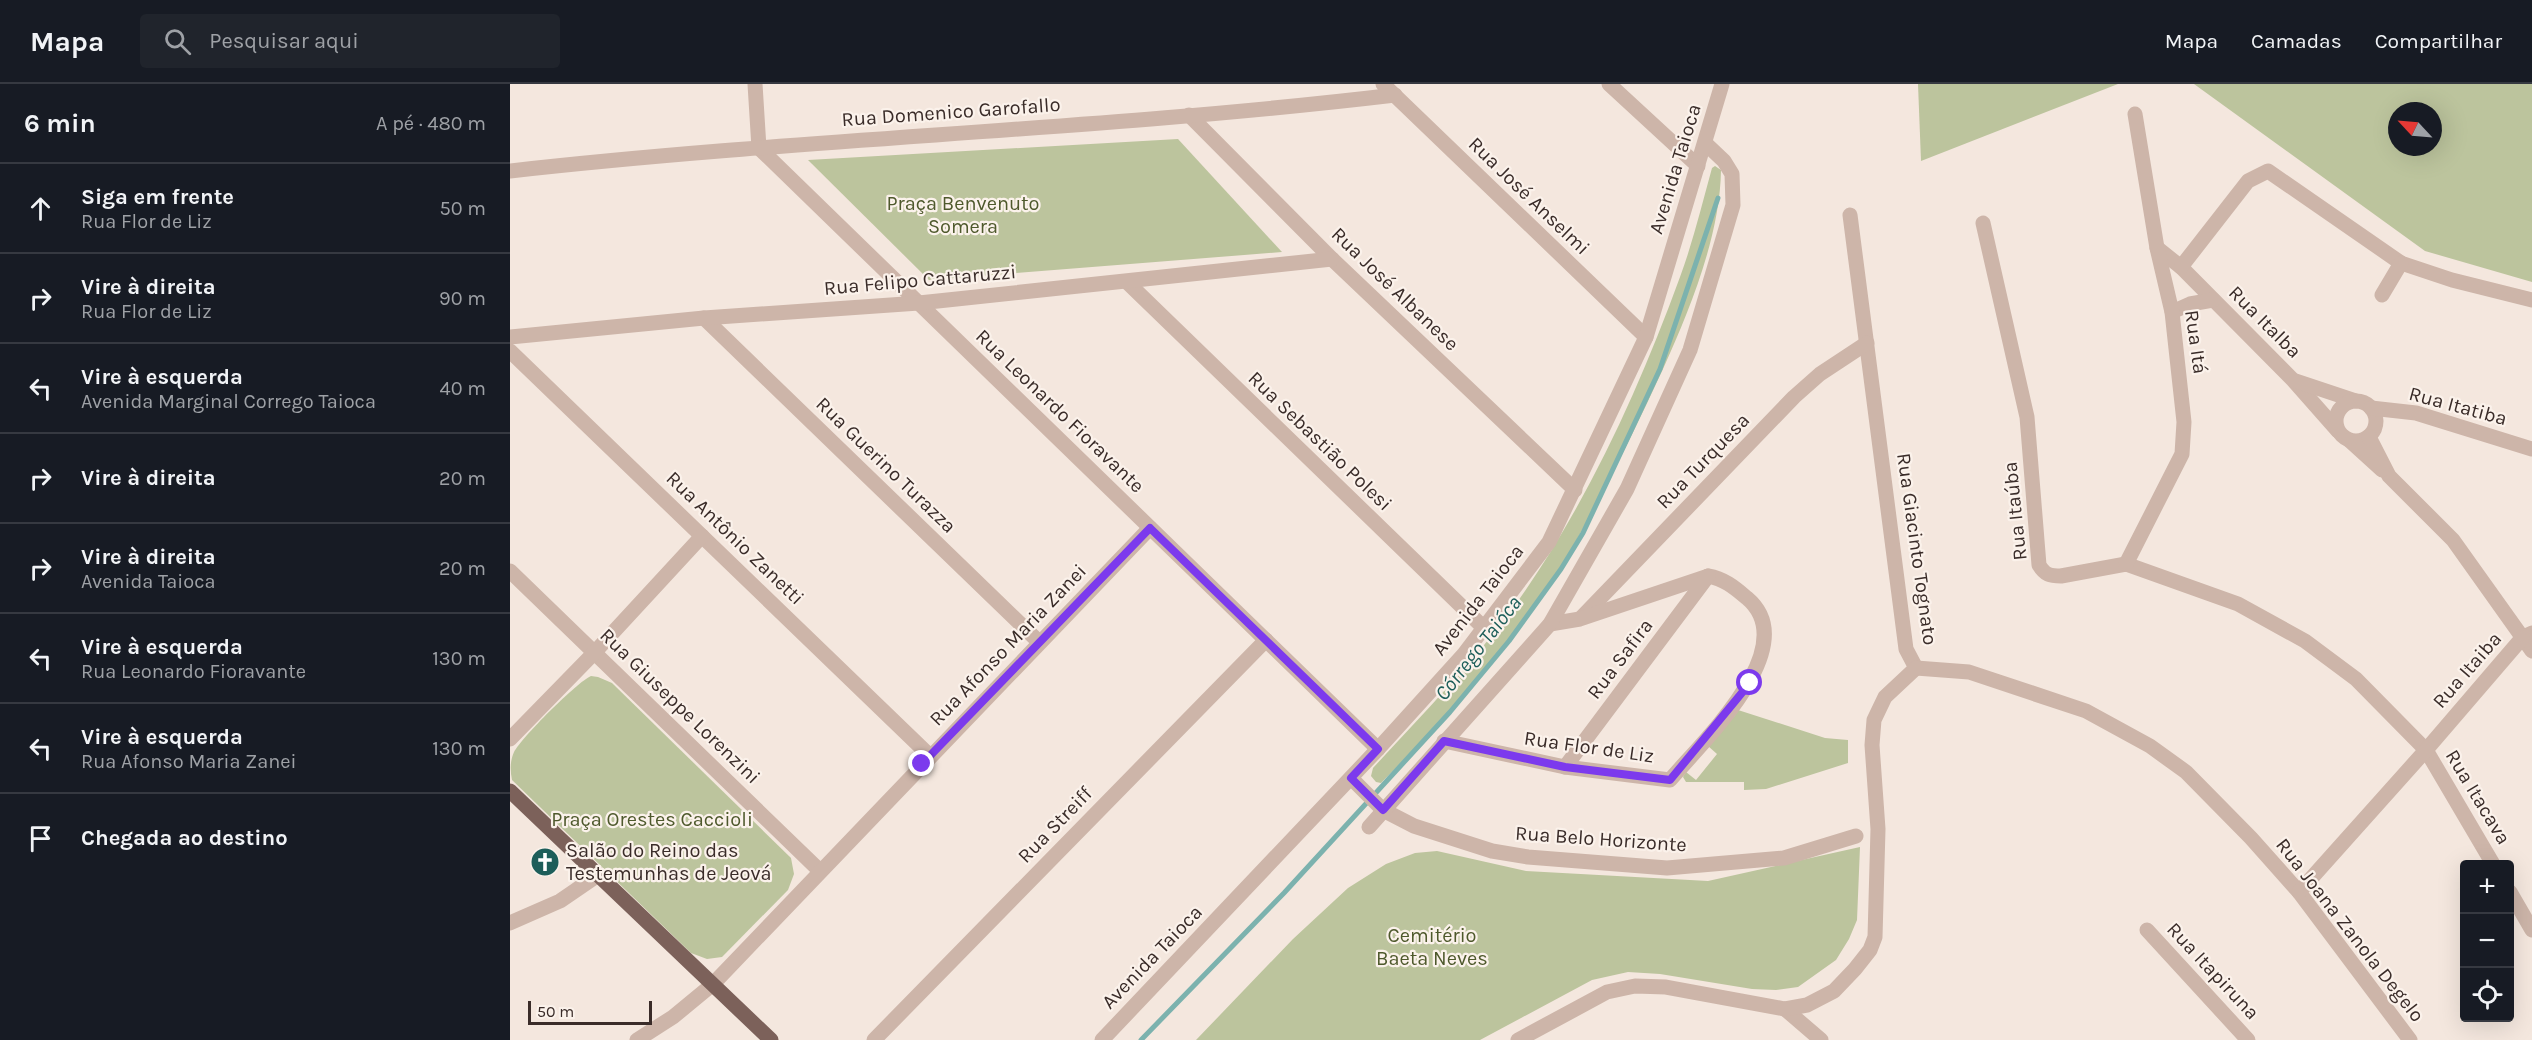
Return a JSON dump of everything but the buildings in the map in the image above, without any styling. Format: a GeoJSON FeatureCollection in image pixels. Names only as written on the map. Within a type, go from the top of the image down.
{"type":"FeatureCollection","features":[{"type":"Feature","properties":{"kind":"main road"},"geometry":{"type":"LineString","coordinates":[[510,791],[771,1040]]}},
{"type":"Feature","properties":{"kind":"street"},"geometry":{"type":"LineString","coordinates":[[755,84],[759,148]]}},
{"type":"Feature","properties":{"kind":"street","name":"Rua José Anselmi"},"geometry":{"type":"LineString","coordinates":[[1383,84],[1646,338]]}},
{"type":"Feature","properties":{"kind":"street"},"geometry":{"type":"LineString","coordinates":[[1609,84],[1698,166]]}},
{"type":"Feature","properties":{"kind":"street","name":"Avenida Taioca"},"geometry":{"type":"LineString","coordinates":[[1102,1040],[1378,749],[1485,629],[1549,542],[1646,338],[1722,84]]}},
{"type":"Feature","properties":{"kind":"street","name":"Rua Domenico Garofallo"},"geometry":{"type":"LineString","coordinates":[[510,171],[759,148],[1189,115],[1395,95]]}},
{"type":"Feature","properties":{"kind":"street","name":"Rua Itá"},"geometry":{"type":"LineString","coordinates":[[2126,564],[2182,454],[2184,422],[2172,312],[2157,248],[2135,114]]}},
{"type":"Feature","properties":{"kind":"street","name":"Rua José Albanese"},"geometry":{"type":"LineString","coordinates":[[1189,115],[1332,259],[1575,490]]}},
{"type":"Feature","properties":{"kind":"street"},"geometry":{"type":"LineString","coordinates":[[1368,826],[1378,806],[1444,741],[1550,624],[1627,489],[1690,350],[1733,205],[1732,174],[1724,161],[1705,143]]}},
{"type":"Feature","properties":{"kind":"street","name":"Rua Leonardo Fioravante"},"geometry":{"type":"LineString","coordinates":[[759,148],[1378,749]]}},
{"type":"Feature","properties":{"kind":"street"},"geometry":{"type":"LineString","coordinates":[[2181,267],[2248,181],[2268,171],[2401,263],[2452,280],[2532,300]]}},
{"type":"Feature","properties":{"kind":"street","name":"Rua Giacinto Tognato"},"geometry":{"type":"LineString","coordinates":[[1518,1040],[1607,992],[1635,986],[1666,987],[1785,1009],[1807,1005],[1834,991],[1870,950],[1875,938],[1878,829],[1872,745],[1874,720],[1885,697],[1917,668],[1906,649],[1850,215]]}},
{"type":"Feature","properties":{"kind":"street","name":"Rua Itaúba"},"geometry":{"type":"LineString","coordinates":[[1983,223],[2027,417],[2039,565],[2043,572],[2050,576],[2061,576],[2126,564]]}},
{"type":"Feature","properties":{"kind":"street","name":"Rua Italba"},"geometry":{"type":"LineString","coordinates":[[2157,248],[2181,267],[2293,380],[2344,436],[2388,476]]}},
{"type":"Feature","properties":{"kind":"street","name":"Rua Felipo Cattaruzzi"},"geometry":{"type":"LineString","coordinates":[[510,337],[704,318],[919,303],[1332,259]]}},
{"type":"Feature","properties":{"kind":"street"},"geometry":{"type":"LineString","coordinates":[[2382,295],[2401,263]]}},
{"type":"Feature","properties":{"kind":"street","name":"Rua Sebastião Polesi"},"geometry":{"type":"LineString","coordinates":[[1127,282],[1485,629]]}},
{"type":"Feature","properties":{"kind":"street"},"geometry":{"type":"LineString","coordinates":[[2172,312],[2190,304],[2213,300]]}},
{"type":"Feature","properties":{"kind":"street","name":"Rua Guerino Turazza"},"geometry":{"type":"LineString","coordinates":[[704,318],[1039,642]]}},
{"type":"Feature","properties":{"kind":"street","name":"Rua Turquesa"},"geometry":{"type":"LineString","coordinates":[[1580,619],[1794,397],[1820,374],[1867,343]]}},
{"type":"Feature","properties":{"kind":"street","name":"Rua Antônio Zanetti"},"geometry":{"type":"LineString","coordinates":[[510,351],[930,756]]}},
{"type":"Feature","properties":{"kind":"street"},"geometry":{"type":"LineString","coordinates":[[2293,380],[2362,402],[2371,408],[2376,422],[2369,437],[2363,441],[2344,436],[2336,424],[2339,411],[2343,406],[2355,401]]}},
{"type":"Feature","properties":{"kind":"street","name":"Rua Itatiba"},"geometry":{"type":"LineString","coordinates":[[2371,408],[2416,413],[2532,449]]}},
{"type":"Feature","properties":{"kind":"street","name":"Rua Itaiba"},"geometry":{"type":"LineString","coordinates":[[2299,892],[2527,635],[2453,540],[2388,476],[2369,437]]}},
{"type":"Feature","properties":{"kind":"street","name":"Rua Afonso Maria Zanei"},"geometry":{"type":"LineString","coordinates":[[637,1040],[673,1017],[713,984],[1150,528]]}},
{"type":"Feature","properties":{"kind":"street"},"geometry":{"type":"LineString","coordinates":[[510,739],[594,653],[702,536]]}},
{"type":"Feature","properties":{"kind":"street"},"geometry":{"type":"LineString","coordinates":[[2126,564],[2238,604],[2305,641],[2356,679],[2426,750]]}},
{"type":"Feature","properties":{"kind":"street","name":"Rua Giuseppe Lorenzini"},"geometry":{"type":"LineString","coordinates":[[510,571],[820,871]]}},
{"type":"Feature","properties":{"kind":"street"},"geometry":{"type":"LineString","coordinates":[[1550,624],[1580,619],[1708,576]]}},
{"type":"Feature","properties":{"kind":"street","name":"Rua Flor de Liz"},"geometry":{"type":"LineString","coordinates":[[1444,741],[1565,767],[1670,780],[1750,683],[1764,644],[1760,615],[1752,602],[1731,584],[1708,576]]}},
{"type":"Feature","properties":{"kind":"street","name":"Rua Safira"},"geometry":{"type":"LineString","coordinates":[[1565,767],[1708,576]]}},
{"type":"Feature","properties":{"kind":"street"},"geometry":{"type":"LineString","coordinates":[[2527,635],[2532,651]]}},
{"type":"Feature","properties":{"kind":"street","name":"Rua Streiff"},"geometry":{"type":"LineString","coordinates":[[874,1040],[1266,640]]}},
{"type":"Feature","properties":{"kind":"street","name":"Rua Joana Zanola Degelo"},"geometry":{"type":"LineString","coordinates":[[1917,668],[1969,672],[2086,711],[2150,746],[2186,772],[2251,838],[2299,892],[2410,1040]]}},
{"type":"Feature","properties":{"kind":"street","name":"Rua Itacava"},"geometry":{"type":"LineString","coordinates":[[2426,750],[2491,860]]}},
{"type":"Feature","properties":{"kind":"street","name":"Rua Belo Horizonte"},"geometry":{"type":"LineString","coordinates":[[1351,778],[1378,806],[1414,826],[1492,851],[1528,857],[1667,868],[1775,860],[1856,837]]}},
{"type":"Feature","properties":{"kind":"street"},"geometry":{"type":"LineString","coordinates":[[510,923],[560,901],[598,875]]}},
{"type":"Feature","properties":{"kind":"street"},"geometry":{"type":"LineString","coordinates":[[2514,899],[2532,930]]}},
{"type":"Feature","properties":{"kind":"street","name":"Rua Itapiruna"},"geometry":{"type":"LineString","coordinates":[[2147,930],[2248,1040]]}},
{"type":"Feature","properties":{"kind":"street"},"geometry":{"type":"LineString","coordinates":[[1785,1009],[1821,1040]]}},
{"type":"Feature","properties":{"kind":"green space"},"geometry":{"type":"Polygon","coordinates":[[[1918,84],[2118,84],[1921,161],[1918,84]]]}},
{"type":"Feature","properties":{"kind":"green space"},"geometry":{"type":"Polygon","coordinates":[[[2194,84],[2532,84],[2532,282],[2425,251],[2194,84]]]}},
{"type":"Feature","properties":{"kind":"green space","name":"Praça Benvenuto Somera"},"geometry":{"type":"Polygon","coordinates":[[[1178,139],[1282,252],[929,280],[808,160],[1178,139]]]}},
{"type":"Feature","properties":{"kind":"green space"},"geometry":{"type":"Polygon","coordinates":[[[1715,166],[1721,170],[1715,220],[1693,297],[1651,396],[1584,527],[1536,606],[1495,660],[1381,783],[1376,782],[1371,776],[1373,768],[1445,690],[1497,629],[1564,530],[1628,406],[1664,320],[1689,250],[1712,168],[1715,166]]]}},
{"type":"Feature","properties":{"kind":"green space","name":"Praça Orestes Caccioli"},"geometry":{"type":"Polygon","coordinates":[[[591,676],[612,683],[791,858],[794,874],[788,890],[722,957],[707,959],[691,953],[512,780],[512,759],[519,745],[562,699],[591,676]]]}},
{"type":"Feature","properties":{"kind":"green space"},"geometry":{"type":"Polygon","coordinates":[[[1738,710],[1825,738],[1848,740],[1848,763],[1766,789],[1744,790],[1744,782],[1686,782],[1683,777],[1686,772],[1696,780],[1717,754],[1708,746],[1738,710]]]}},
{"type":"Feature","properties":{"kind":"green space","name":"Cemitério Baeta Neves"},"geometry":{"type":"Polygon","coordinates":[[[1860,847],[1857,920],[1849,939],[1836,960],[1798,987],[1776,990],[1752,989],[1660,974],[1628,972],[1592,980],[1480,1040],[1196,1040],[1293,939],[1348,888],[1386,864],[1415,853],[1437,851],[1526,871],[1708,881],[1860,847]]]}},
{"type":"Feature","properties":{"kind":"waterway","name":"Córrego Taióca"},"geometry":{"type":"LineString","coordinates":[[1141,1040],[1284,893],[1450,712],[1509,641],[1561,569],[1583,533],[1660,369],[1718,198]]}},
{"type":"Feature","properties":{"kind":"place","name":"Salão do Reino das Testemunhas de Jeová"},"geometry":{"type":"Point","coordinates":[545,862]}},
{"type":"Feature","properties":{"kind":"route"},"geometry":{"type":"LineString","coordinates":[[922,764],[1150,528],[1378,749],[1351,778],[1383,810],[1444,741],[1491,753],[1565,767],[1670,780],[1750,683]]}}]}
